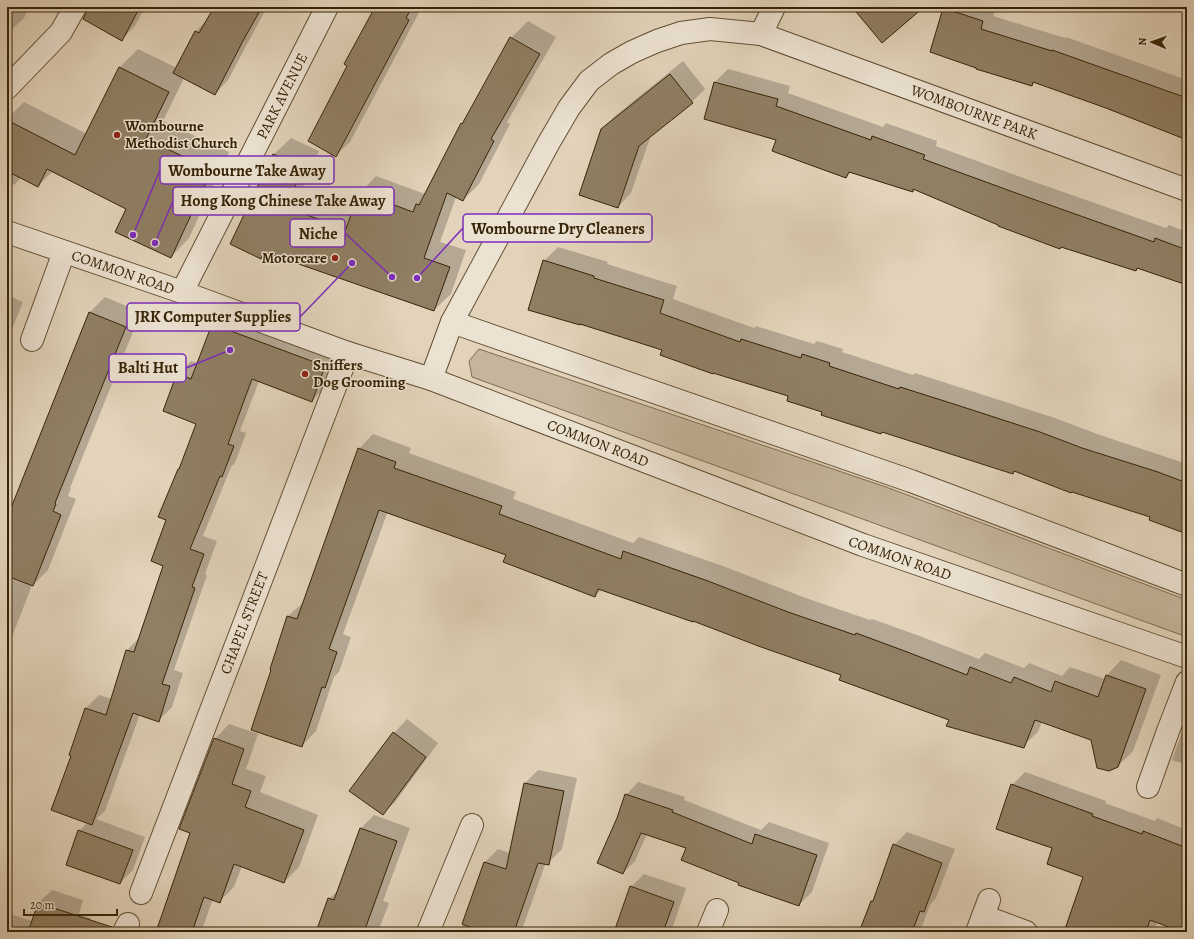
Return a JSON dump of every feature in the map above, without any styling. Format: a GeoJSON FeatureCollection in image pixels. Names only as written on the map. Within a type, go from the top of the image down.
{"type":"FeatureCollection","features":[{"type":"Feature","properties":{"kind":"street"},"geometry":{"type":"LineString","coordinates":[[7,88],[61,32],[75,7]]}},
{"type":"Feature","properties":{"kind":"street","name":"PARK AVENUE"},"geometry":{"type":"LineString","coordinates":[[182,292],[327,7]]}},
{"type":"Feature","properties":{"kind":"street"},"geometry":{"type":"LineString","coordinates":[[761,34],[774,7]]}},
{"type":"Feature","properties":{"kind":"street","name":"WOMBOURNE PARK"},"geometry":{"type":"LineString","coordinates":[[431,379],[452,322],[548,144],[569,108],[589,80],[611,64],[632,52],[657,41],[681,33],[710,29],[761,34],[1187,190]]}},
{"type":"Feature","properties":{"kind":"street","name":"COMMON ROAD"},"geometry":{"type":"LineString","coordinates":[[7,232],[182,292],[348,353],[431,379],[863,545],[1187,657]]}},
{"type":"Feature","properties":{"kind":"street"},"geometry":{"type":"LineString","coordinates":[[32,340],[64,252]]}},
{"type":"Feature","properties":{"kind":"street"},"geometry":{"type":"LineString","coordinates":[[452,322],[911,481],[1187,584]]}},
{"type":"Feature","properties":{"kind":"street","name":"CHAPEL STREET"},"geometry":{"type":"LineString","coordinates":[[141,893],[348,353]]}},
{"type":"Feature","properties":{"kind":"street"},"geometry":{"type":"LineString","coordinates":[[1148,787],[1187,682]]}},
{"type":"Feature","properties":{"kind":"street"},"geometry":{"type":"LineString","coordinates":[[428,932],[472,825]]}},
{"type":"Feature","properties":{"kind":"street"},"geometry":{"type":"LineString","coordinates":[[708,932],[717,910]]}},
{"type":"Feature","properties":{"kind":"street"},"geometry":{"type":"LineString","coordinates":[[983,916],[1026,932]]}},
{"type":"Feature","properties":{"kind":"shaded area"},"geometry":{"type":"Polygon","coordinates":[[[479,349],[886,487],[1187,600],[1187,637],[472,377],[469,361],[479,349]]]}},
{"type":"Feature","properties":{"kind":"building"},"geometry":{"type":"Polygon","coordinates":[[[87,7],[140,7],[122,41],[83,19],[87,7]]]}},
{"type":"Feature","properties":{"kind":"building"},"geometry":{"type":"Polygon","coordinates":[[[214,7],[262,7],[215,95],[173,73],[195,31],[199,33],[214,7]]]}},
{"type":"Feature","properties":{"kind":"building"},"geometry":{"type":"Polygon","coordinates":[[[375,7],[412,7],[406,18],[409,20],[336,157],[308,141],[347,66],[344,64],[375,7]]]}},
{"type":"Feature","properties":{"kind":"building"},"geometry":{"type":"Polygon","coordinates":[[[852,7],[924,7],[882,43],[852,7]]]}},
{"type":"Feature","properties":{"kind":"building"},"geometry":{"type":"Polygon","coordinates":[[[943,8],[983,21],[981,29],[1052,50],[1187,98],[1187,140],[1106,108],[1033,82],[1032,86],[976,69],[930,52],[943,8]]]}},
{"type":"Feature","properties":{"kind":"building"},"geometry":{"type":"Polygon","coordinates":[[[510,37],[540,54],[491,139],[494,141],[463,201],[447,193],[424,258],[450,267],[434,311],[264,252],[261,259],[230,244],[273,154],[304,168],[285,207],[346,229],[359,192],[413,212],[416,204],[419,205],[461,123],[462,124],[510,37]]]}},
{"type":"Feature","properties":{"kind":"building"},"geometry":{"type":"Polygon","coordinates":[[[119,67],[169,92],[146,139],[212,170],[171,258],[115,232],[126,209],[47,169],[38,187],[7,171],[7,120],[75,155],[119,67]]]}},
{"type":"Feature","properties":{"kind":"building"},"geometry":{"type":"Polygon","coordinates":[[[670,74],[693,103],[639,146],[618,208],[579,195],[601,129],[670,74]]]}},
{"type":"Feature","properties":{"kind":"building"},"geometry":{"type":"Polygon","coordinates":[[[714,82],[778,99],[776,106],[871,140],[872,136],[925,155],[923,159],[1016,193],[1154,242],[1155,238],[1187,250],[1187,285],[1137,268],[1136,271],[1061,247],[1060,249],[998,226],[913,189],[913,192],[849,172],[846,178],[772,151],[776,140],[704,119],[714,82]]]}},
{"type":"Feature","properties":{"kind":"building"},"geometry":{"type":"Polygon","coordinates":[[[543,260],[664,300],[660,313],[740,342],[741,339],[801,358],[802,354],[830,363],[829,366],[1040,432],[1082,448],[1158,472],[1187,483],[1187,534],[1149,520],[1150,517],[1072,492],[1071,493],[1014,471],[1013,474],[882,432],[881,434],[821,415],[822,412],[787,401],[788,396],[713,374],[660,355],[662,350],[580,324],[528,310],[543,260]]]}},
{"type":"Feature","properties":{"kind":"building"},"geometry":{"type":"Polygon","coordinates":[[[89,312],[126,327],[55,503],[56,504],[53,511],[61,515],[33,586],[7,576],[7,518],[89,312]]]}},
{"type":"Feature","properties":{"kind":"building"},"geometry":{"type":"Polygon","coordinates":[[[212,324],[325,366],[312,402],[252,379],[228,444],[234,446],[190,549],[204,554],[192,587],[195,588],[162,684],[170,686],[159,722],[133,713],[92,825],[51,810],[71,756],[69,755],[85,708],[106,715],[126,650],[134,652],[163,566],[151,561],[166,520],[158,517],[179,469],[196,424],[163,411],[177,373],[191,379],[212,324]]]}},
{"type":"Feature","properties":{"kind":"building"},"geometry":{"type":"Polygon","coordinates":[[[358,448],[396,462],[394,468],[502,506],[499,514],[621,559],[623,551],[708,581],[788,612],[855,635],[856,633],[967,675],[970,667],[1011,683],[1014,677],[1051,692],[1055,681],[1098,697],[1106,675],[1146,689],[1118,767],[1109,771],[1097,768],[1091,740],[1035,720],[1024,748],[946,726],[949,720],[839,680],[841,675],[693,621],[598,589],[595,597],[503,562],[506,555],[379,510],[329,649],[337,652],[325,688],[322,687],[302,747],[251,730],[287,616],[297,619],[358,448]]]}},
{"type":"Feature","properties":{"kind":"building"},"geometry":{"type":"Polygon","coordinates":[[[393,732],[426,757],[383,815],[349,791],[393,732]]]}},
{"type":"Feature","properties":{"kind":"building"},"geometry":{"type":"Polygon","coordinates":[[[214,738],[244,749],[232,784],[251,791],[245,807],[304,830],[284,883],[234,864],[220,903],[204,897],[192,932],[156,932],[190,833],[179,829],[214,738]]]}},
{"type":"Feature","properties":{"kind":"building"},"geometry":{"type":"Polygon","coordinates":[[[524,783],[564,791],[549,865],[538,863],[514,932],[484,932],[462,924],[484,862],[506,869],[524,783]]]}},
{"type":"Feature","properties":{"kind":"building"},"geometry":{"type":"Polygon","coordinates":[[[1011,784],[1093,814],[1092,816],[1142,834],[1143,831],[1187,848],[1187,932],[1182,932],[1150,920],[1146,932],[1064,932],[1083,877],[1047,864],[1052,848],[996,829],[1011,784]]]}},
{"type":"Feature","properties":{"kind":"building"},"geometry":{"type":"Polygon","coordinates":[[[625,794],[673,810],[672,812],[752,844],[755,834],[817,855],[799,906],[738,885],[739,883],[681,860],[686,848],[641,833],[623,874],[597,863],[617,818],[625,794]]]}},
{"type":"Feature","properties":{"kind":"building"},"geometry":{"type":"Polygon","coordinates":[[[360,828],[397,841],[364,932],[316,932],[328,898],[334,900],[360,828]]]}},
{"type":"Feature","properties":{"kind":"building"},"geometry":{"type":"Polygon","coordinates":[[[78,830],[133,850],[120,884],[66,865],[78,830]]]}},
{"type":"Feature","properties":{"kind":"building"},"geometry":{"type":"Polygon","coordinates":[[[893,844],[942,863],[924,912],[920,911],[912,932],[859,932],[871,901],[873,901],[893,844]]]}},
{"type":"Feature","properties":{"kind":"building"},"geometry":{"type":"Polygon","coordinates":[[[630,886],[674,902],[663,932],[614,932],[630,886]]]}},
{"type":"Feature","properties":{"kind":"building"},"geometry":{"type":"Polygon","coordinates":[[[38,903],[112,927],[111,932],[28,932],[38,903]]]}},
{"type":"Feature","properties":{"kind":"place","name":"Wombourne Methodist Church"},"geometry":{"type":"Point","coordinates":[117,135]}},
{"type":"Feature","properties":{"kind":"place","name":"Wombourne Take Away"},"geometry":{"type":"Point","coordinates":[133,235]}},
{"type":"Feature","properties":{"kind":"place","name":"Hong Kong Chinese Take Away"},"geometry":{"type":"Point","coordinates":[155,243]}},
{"type":"Feature","properties":{"kind":"place","name":"Motorcare"},"geometry":{"type":"Point","coordinates":[335,258]}},
{"type":"Feature","properties":{"kind":"place","name":"JRK Computer Supplies"},"geometry":{"type":"Point","coordinates":[352,263]}},
{"type":"Feature","properties":{"kind":"place","name":"Niche"},"geometry":{"type":"Point","coordinates":[392,277]}},
{"type":"Feature","properties":{"kind":"place","name":"Wombourne Dry Cleaners"},"geometry":{"type":"Point","coordinates":[417,278]}},
{"type":"Feature","properties":{"kind":"place","name":"Balti Hut"},"geometry":{"type":"Point","coordinates":[230,350]}},
{"type":"Feature","properties":{"kind":"place","name":"Sniffers Dog Grooming"},"geometry":{"type":"Point","coordinates":[305,374]}}]}
